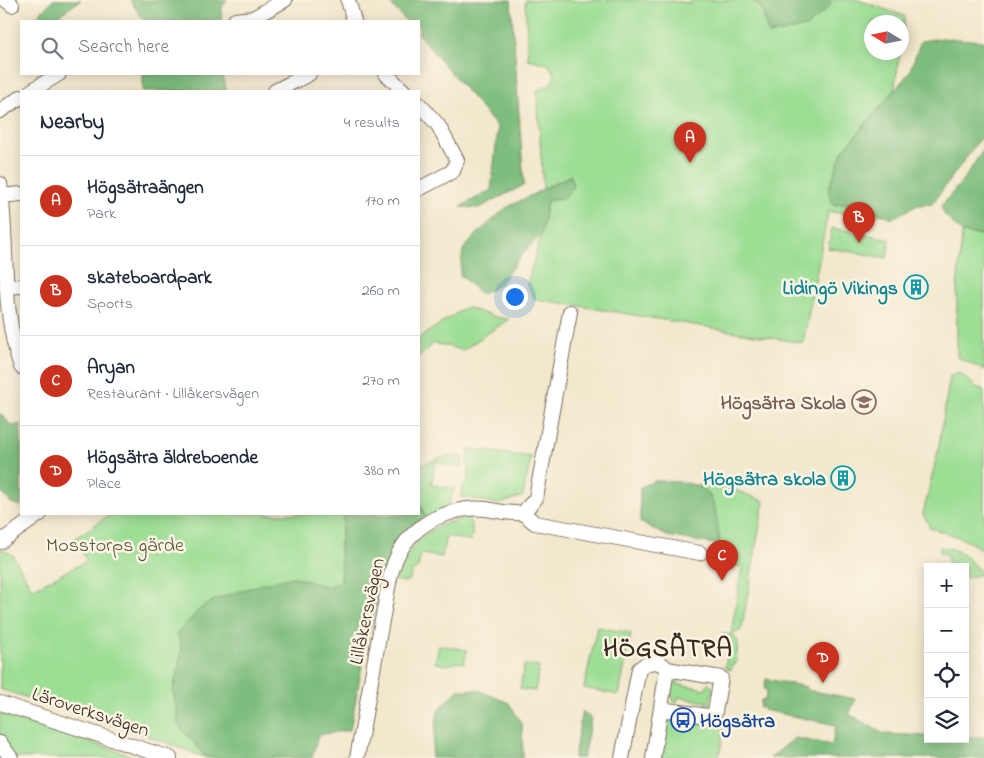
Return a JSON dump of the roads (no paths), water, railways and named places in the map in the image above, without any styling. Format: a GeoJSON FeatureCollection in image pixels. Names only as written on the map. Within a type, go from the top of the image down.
{"type":"FeatureCollection","features":[{"type":"Feature","properties":{"kind":"street"},"geometry":{"type":"LineString","coordinates":[[235,20],[253,18],[285,0]]}},
{"type":"Feature","properties":{"kind":"street"},"geometry":{"type":"LineString","coordinates":[[348,0],[354,20]]}},
{"type":"Feature","properties":{"kind":"street"},"geometry":{"type":"LineString","coordinates":[[33,90],[57,75]]}},
{"type":"Feature","properties":{"kind":"street"},"geometry":{"type":"LineString","coordinates":[[278,90],[307,75]]}},
{"type":"Feature","properties":{"kind":"street"},"geometry":{"type":"LineString","coordinates":[[387,75],[403,90]]}},
{"type":"Feature","properties":{"kind":"street"},"geometry":{"type":"LineString","coordinates":[[0,111],[20,98]]}},
{"type":"Feature","properties":{"kind":"street"},"geometry":{"type":"LineString","coordinates":[[420,105],[438,125],[457,160],[453,171],[420,188]]}},
{"type":"Feature","properties":{"kind":"street"},"geometry":{"type":"LineString","coordinates":[[20,194],[1,190],[7,307],[13,344],[20,364]]}},
{"type":"Feature","properties":{"kind":"street"},"geometry":{"type":"LineString","coordinates":[[6,287],[20,286]]}},
{"type":"Feature","properties":{"kind":"street"},"geometry":{"type":"LineString","coordinates":[[523,513],[536,498],[570,312]]}},
{"type":"Feature","properties":{"kind":"street","name":"Lillåkersvägen"},"geometry":{"type":"LineString","coordinates":[[357,758],[394,563],[403,546],[425,524],[438,516],[455,511],[485,509],[511,514],[523,513],[535,523],[700,553]]}},
{"type":"Feature","properties":{"kind":"street"},"geometry":{"type":"LineString","coordinates":[[0,542],[39,515]]}},
{"type":"Feature","properties":{"kind":"street"},"geometry":{"type":"LineString","coordinates":[[622,758],[639,669],[644,664],[655,662],[663,664],[667,669],[721,678],[714,716],[661,708]]}},
{"type":"Feature","properties":{"kind":"street"},"geometry":{"type":"LineString","coordinates":[[653,758],[667,669]]}},
{"type":"Feature","properties":{"kind":"street","name":"Läroverksvägen"},"geometry":{"type":"LineString","coordinates":[[0,703],[170,758]]}},
{"type":"Feature","properties":{"kind":"street"},"geometry":{"type":"LineString","coordinates":[[0,743],[11,758]]}},
{"type":"Feature","properties":{"kind":"place","name":"Högsätraängen"},"geometry":{"type":"Point","coordinates":[690,163]}},
{"type":"Feature","properties":{"kind":"place","name":"skateboardpark"},"geometry":{"type":"Point","coordinates":[859,243]}},
{"type":"Feature","properties":{"kind":"place","name":"Lidingö Vikings"},"geometry":{"type":"Point","coordinates":[916,287]}},
{"type":"Feature","properties":{"kind":"place","name":"Högsätra Skola"},"geometry":{"type":"Point","coordinates":[864,402]}},
{"type":"Feature","properties":{"kind":"place","name":"Högsätra skola"},"geometry":{"type":"Point","coordinates":[843,478]}},
{"type":"Feature","properties":{"kind":"place","name":"Aryan"},"geometry":{"type":"Point","coordinates":[722,581]}},
{"type":"Feature","properties":{"kind":"place","name":"Högsätra äldreboende"},"geometry":{"type":"Point","coordinates":[823,683]}},
{"type":"Feature","properties":{"kind":"place","name":"Högsätra"},"geometry":{"type":"Point","coordinates":[683,720]}},
{"type":"Feature","properties":{"kind":"district","name":"HÖGSÄTRA"},"geometry":{"type":"Point","coordinates":[668,647]}},
{"type":"Feature","properties":{"kind":"park label","name":"Mosstorps gärde"},"geometry":{"type":"Point","coordinates":[115,544]}}]}
